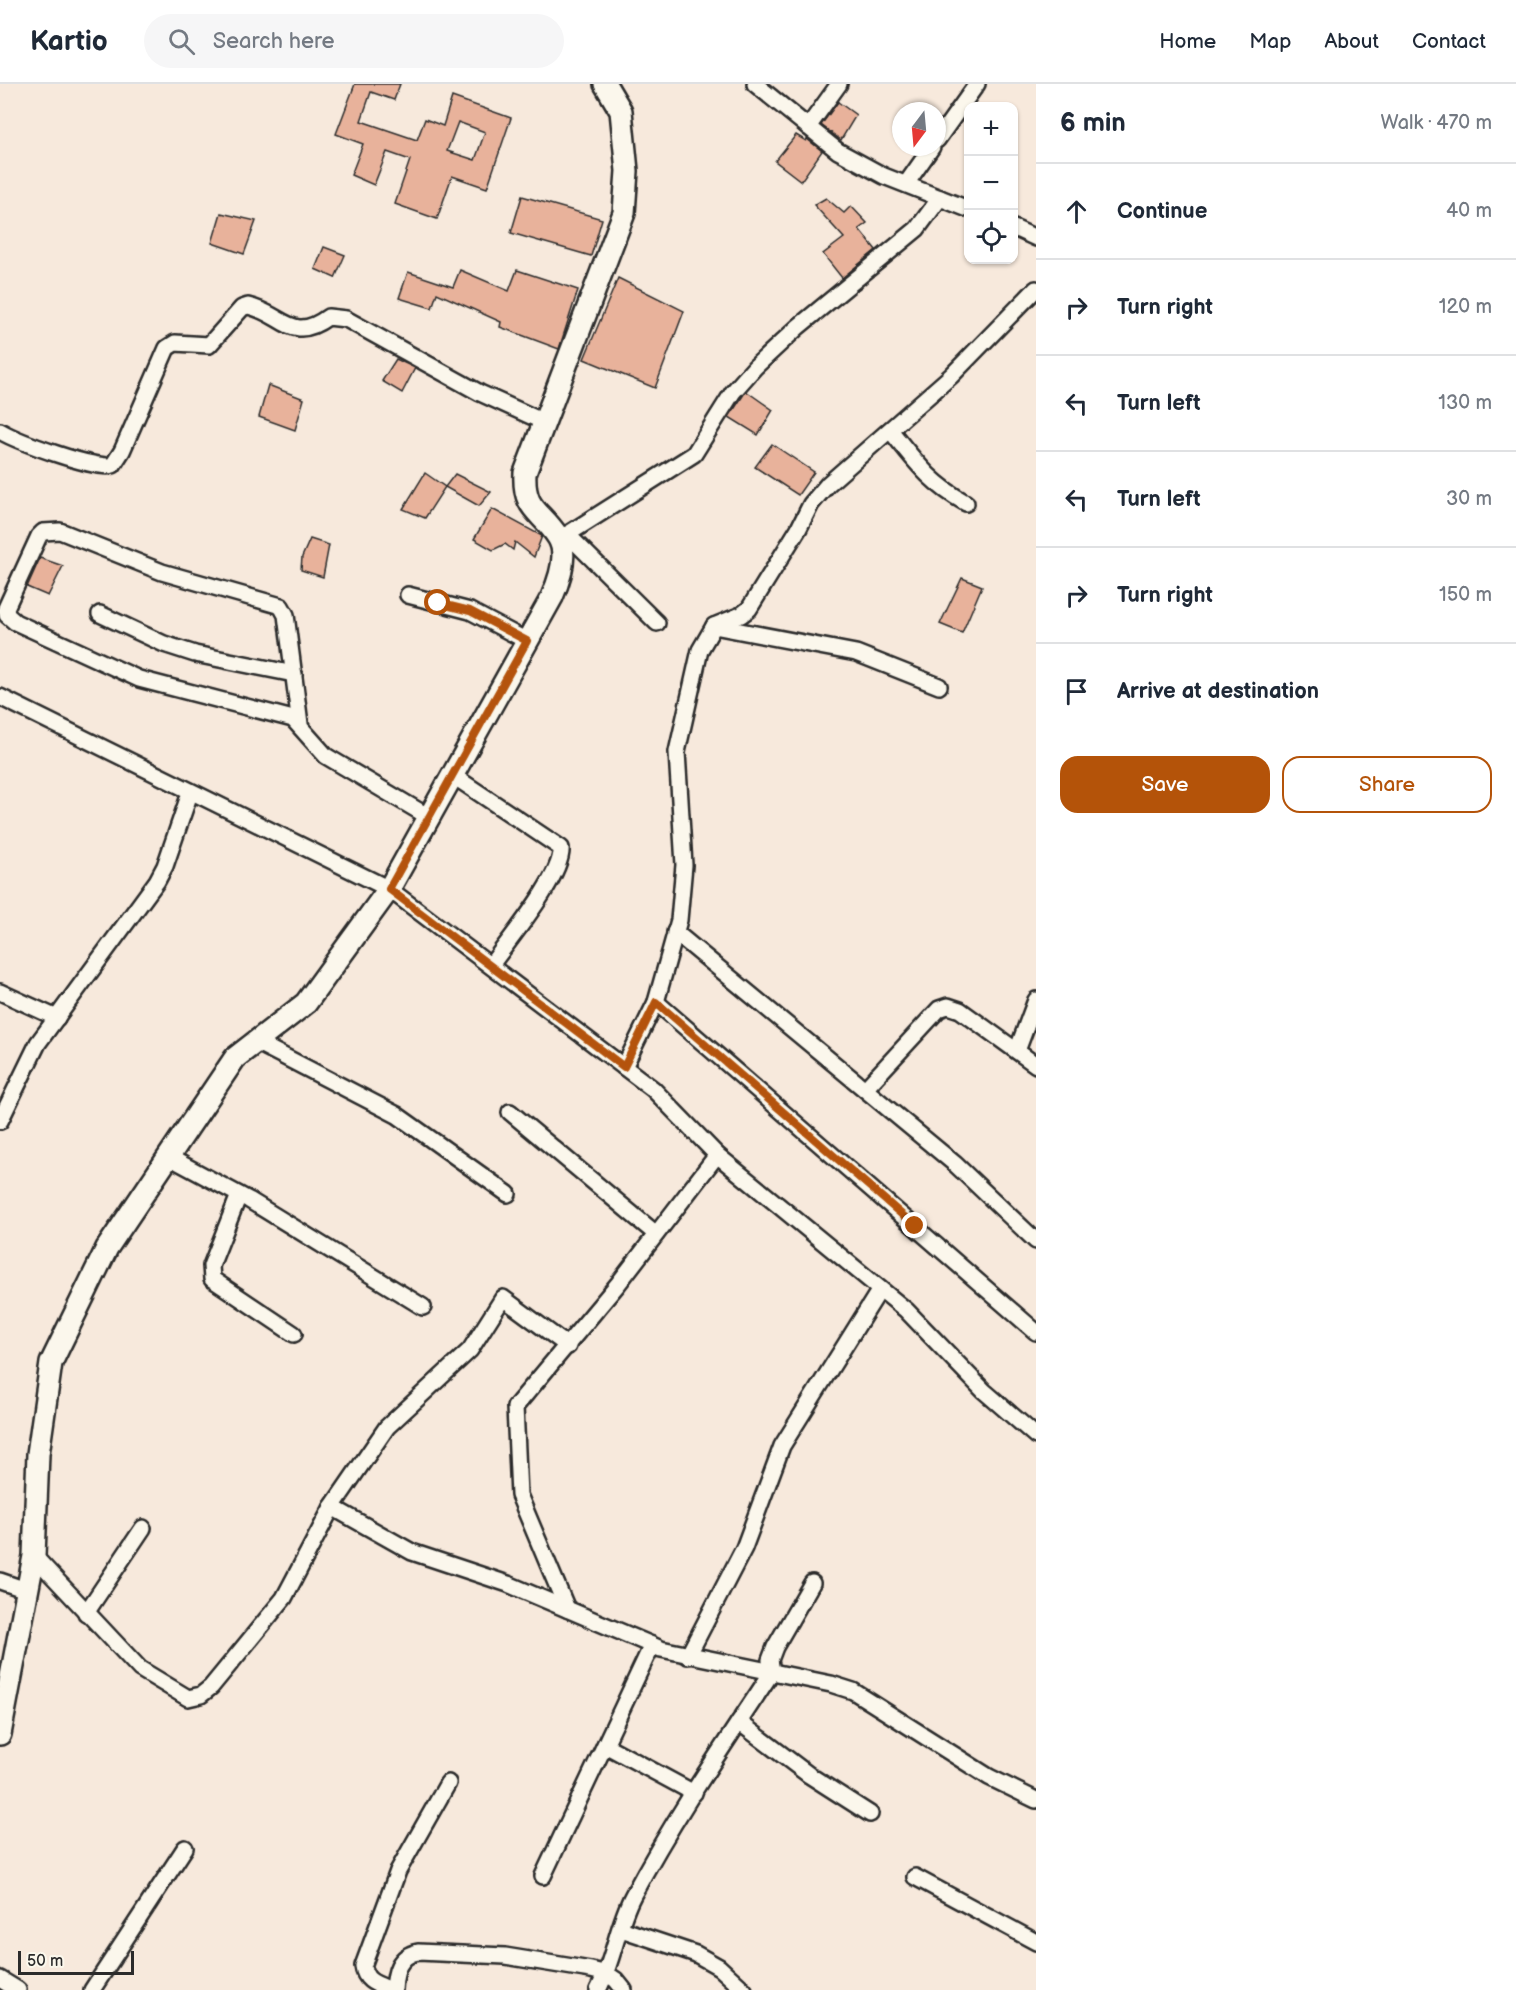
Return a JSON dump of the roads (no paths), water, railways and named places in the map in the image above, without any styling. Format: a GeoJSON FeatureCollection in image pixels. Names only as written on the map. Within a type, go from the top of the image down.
{"type":"FeatureCollection","features":[{"type":"Feature","properties":{"kind":"street"},"geometry":{"type":"LineString","coordinates":[[605,84],[621,111],[627,171],[624,213],[525,473],[524,489],[528,504],[657,623]]}},
{"type":"Feature","properties":{"kind":"street"},"geometry":{"type":"LineString","coordinates":[[755,84],[852,159],[964,207]]}},
{"type":"Feature","properties":{"kind":"street"},"geometry":{"type":"LineString","coordinates":[[808,127],[840,84]]}},
{"type":"Feature","properties":{"kind":"street"},"geometry":{"type":"LineString","coordinates":[[946,127],[977,84]]}},
{"type":"Feature","properties":{"kind":"street"},"geometry":{"type":"LineString","coordinates":[[906,184],[926,156]]}},
{"type":"Feature","properties":{"kind":"street"},"geometry":{"type":"LineString","coordinates":[[564,536],[694,454],[733,392],[755,367],[798,327],[917,229],[940,198]]}},
{"type":"Feature","properties":{"kind":"street"},"geometry":{"type":"LineString","coordinates":[[1018,230],[1036,238]]}},
{"type":"Feature","properties":{"kind":"street"},"geometry":{"type":"LineString","coordinates":[[624,1067],[656,1002],[675,932],[684,865],[676,752],[700,651],[714,626],[741,615],[749,609],[799,528],[811,504],[828,484],[951,376],[1036,289]]}},
{"type":"Feature","properties":{"kind":"street"},"geometry":{"type":"LineString","coordinates":[[0,431],[33,446],[97,465],[113,465],[122,451],[168,348],[175,343],[209,345],[242,308],[248,306],[300,329],[313,328],[328,317],[346,319],[471,388],[544,422]]}},
{"type":"Feature","properties":{"kind":"street"},"geometry":{"type":"LineString","coordinates":[[890,430],[925,474],[941,488],[966,503]]}},
{"type":"Feature","properties":{"kind":"street"},"geometry":{"type":"LineString","coordinates":[[300,724],[286,615],[281,606],[162,572],[60,531],[43,532],[39,536],[6,608],[7,615],[15,622],[129,675],[194,694],[273,712],[300,724],[326,756],[429,817]]}},
{"type":"Feature","properties":{"kind":"street"},"geometry":{"type":"LineString","coordinates":[[0,1734],[29,1592],[34,1556],[38,1454],[51,1363],[107,1248],[235,1058],[306,1003],[389,889],[552,597],[562,572],[564,536]]}},
{"type":"Feature","properties":{"kind":"street"},"geometry":{"type":"LineString","coordinates":[[408,595],[470,611],[527,641]]}},
{"type":"Feature","properties":{"kind":"street"},"geometry":{"type":"LineString","coordinates":[[100,614],[140,635],[174,647],[294,674]]}},
{"type":"Feature","properties":{"kind":"street"},"geometry":{"type":"LineString","coordinates":[[714,626],[856,653],[939,686]]}},
{"type":"Feature","properties":{"kind":"street"},"geometry":{"type":"LineString","coordinates":[[0,697],[389,889],[653,1089],[717,1155],[879,1291],[906,1310],[984,1391],[1036,1436]]}},
{"type":"Feature","properties":{"kind":"street"},"geometry":{"type":"LineString","coordinates":[[452,775],[561,848],[562,857],[553,878],[491,965]]}},
{"type":"Feature","properties":{"kind":"street"},"geometry":{"type":"LineString","coordinates":[[0,1120],[38,1043],[157,881],[165,866],[190,792]]}},
{"type":"Feature","properties":{"kind":"street"},"geometry":{"type":"LineString","coordinates":[[675,932],[955,1164],[1036,1242]]}},
{"type":"Feature","properties":{"kind":"street"},"geometry":{"type":"LineString","coordinates":[[0,992],[57,1018]]}},
{"type":"Feature","properties":{"kind":"street"},"geometry":{"type":"LineString","coordinates":[[1017,1051],[1036,999]]}},
{"type":"Feature","properties":{"kind":"street"},"geometry":{"type":"LineString","coordinates":[[656,1002],[1036,1332]]}},
{"type":"Feature","properties":{"kind":"street"},"geometry":{"type":"LineString","coordinates":[[864,1089],[939,1009],[948,1006],[960,1010],[1036,1065]]}},
{"type":"Feature","properties":{"kind":"street"},"geometry":{"type":"LineString","coordinates":[[256,1042],[397,1115],[508,1194]]}},
{"type":"Feature","properties":{"kind":"street"},"geometry":{"type":"LineString","coordinates":[[510,1112],[656,1234]]}},
{"type":"Feature","properties":{"kind":"street"},"geometry":{"type":"LineString","coordinates":[[567,1609],[519,1495],[515,1407],[568,1346],[717,1155]]}},
{"type":"Feature","properties":{"kind":"street"},"geometry":{"type":"LineString","coordinates":[[169,1156],[239,1195],[423,1307]]}},
{"type":"Feature","properties":{"kind":"street"},"geometry":{"type":"LineString","coordinates":[[239,1195],[211,1266],[212,1279],[294,1334]]}},
{"type":"Feature","properties":{"kind":"street"},"geometry":{"type":"LineString","coordinates":[[688,1656],[744,1548],[782,1446],[879,1291]]}},
{"type":"Feature","properties":{"kind":"street"},"geometry":{"type":"LineString","coordinates":[[34,1556],[140,1668],[188,1698],[201,1695],[232,1663],[284,1598],[332,1507],[387,1427],[470,1350],[503,1298],[568,1346]]}},
{"type":"Feature","properties":{"kind":"street"},"geometry":{"type":"LineString","coordinates":[[332,1507],[412,1552],[508,1584],[652,1645],[688,1656],[853,1691],[989,1776],[1036,1800]]}},
{"type":"Feature","properties":{"kind":"street"},"geometry":{"type":"LineString","coordinates":[[86,1612],[143,1528]]}},
{"type":"Feature","properties":{"kind":"street"},"geometry":{"type":"LineString","coordinates":[[0,1581],[29,1592]]}},
{"type":"Feature","properties":{"kind":"street"},"geometry":{"type":"LineString","coordinates":[[598,1990],[607,1974],[634,1894],[694,1793],[772,1672],[770,1660],[812,1583]]}},
{"type":"Feature","properties":{"kind":"street"},"geometry":{"type":"LineString","coordinates":[[543,1876],[652,1645]]}},
{"type":"Feature","properties":{"kind":"street"},"geometry":{"type":"LineString","coordinates":[[740,1722],[809,1775],[870,1814]]}},
{"type":"Feature","properties":{"kind":"street"},"geometry":{"type":"LineString","coordinates":[[605,1745],[694,1793]]}},
{"type":"Feature","properties":{"kind":"street"},"geometry":{"type":"LineString","coordinates":[[448,1783],[388,1892],[363,1966],[365,1985],[393,1990],[399,1963],[407,1954],[418,1952],[505,1956],[607,1974],[624,1990]]}},
{"type":"Feature","properties":{"kind":"street"},"geometry":{"type":"LineString","coordinates":[[92,1990],[185,1848]]}},
{"type":"Feature","properties":{"kind":"street"},"geometry":{"type":"LineString","coordinates":[[915,1877],[1036,1942]]}},
{"type":"Feature","properties":{"kind":"street"},"geometry":{"type":"LineString","coordinates":[[621,1929],[696,1954],[719,1967],[744,1990]]}},
{"type":"Feature","properties":{"kind":"street"},"geometry":{"type":"LineString","coordinates":[[0,1978],[18,1990]]}}]}
